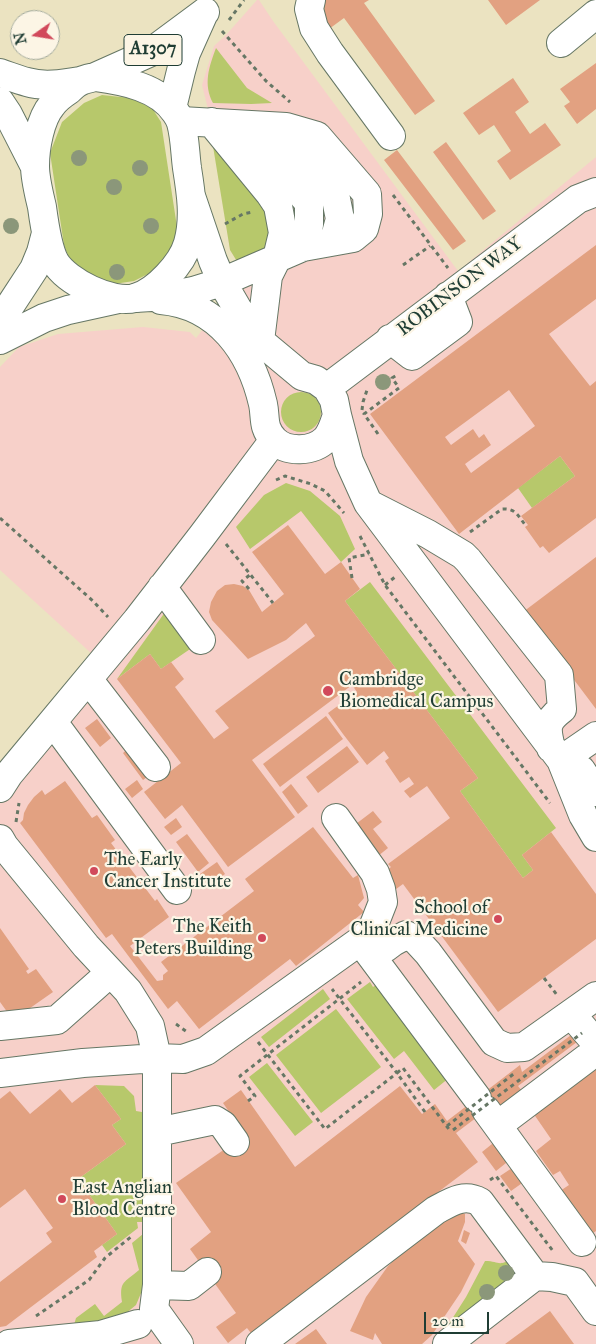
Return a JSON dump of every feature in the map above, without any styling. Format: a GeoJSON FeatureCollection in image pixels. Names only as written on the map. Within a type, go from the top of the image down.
{"type":"FeatureCollection","features":[{"type":"Feature","properties":{"kind":"main road"},"geometry":{"type":"LineString","coordinates":[[312,0],[309,9],[314,28],[330,54],[391,136]]}},
{"type":"Feature","properties":{"kind":"main road","name":"A1307"},"geometry":{"type":"LineString","coordinates":[[0,73],[27,83],[39,84],[56,85],[88,79],[151,52],[215,11]]}},
{"type":"Feature","properties":{"kind":"main road","name":"A1307"},"geometry":{"type":"LineString","coordinates":[[177,115],[181,71],[186,53],[215,11]]}},
{"type":"Feature","properties":{"kind":"main road"},"geometry":{"type":"LineString","coordinates":[[561,43],[596,14]]}},
{"type":"Feature","properties":{"kind":"main road"},"geometry":{"type":"LineString","coordinates":[[349,417],[316,446],[303,449],[289,448],[281,445],[274,440],[264,421],[263,406],[253,371],[244,354],[226,330],[207,315],[189,306],[169,301],[127,299],[83,286],[63,272],[55,262],[46,233],[35,167],[38,137],[44,120],[51,106],[61,95],[88,79],[113,79],[138,86],[162,98],[177,115],[192,198],[222,282],[247,325],[260,341],[302,376],[316,380],[327,388],[334,400],[349,417],[349,460],[358,511],[556,754],[581,770],[596,792]]}},
{"type":"Feature","properties":{"kind":"main road"},"geometry":{"type":"LineString","coordinates":[[0,102],[35,167]]}},
{"type":"Feature","properties":{"kind":"main road"},"geometry":{"type":"LineString","coordinates":[[0,340],[44,318],[68,310],[127,299],[168,296],[193,291],[222,282],[303,248],[353,238],[364,229],[368,214],[367,194],[317,136],[286,127],[211,122],[177,115]]}},
{"type":"Feature","properties":{"kind":"main road"},"geometry":{"type":"LineString","coordinates":[[211,122],[259,144],[308,203],[309,225],[303,248]]}},
{"type":"Feature","properties":{"kind":"main road"},"geometry":{"type":"LineString","coordinates":[[211,122],[278,206],[283,233],[277,258],[268,276],[260,341]]}},
{"type":"Feature","properties":{"kind":"main road","name":"ROBINSON WAY"},"geometry":{"type":"LineString","coordinates":[[327,388],[578,199],[596,192]]}},
{"type":"Feature","properties":{"kind":"main road"},"geometry":{"type":"LineString","coordinates":[[127,299],[155,288],[174,269],[188,244],[192,226],[192,198]]}},
{"type":"Feature","properties":{"kind":"main road"},"geometry":{"type":"LineString","coordinates":[[0,321],[34,269],[46,233]]}},
{"type":"Feature","properties":{"kind":"main road"},"geometry":{"type":"LineString","coordinates":[[390,339],[412,356],[458,322],[448,296]]}},
{"type":"Feature","properties":{"kind":"main road"},"geometry":{"type":"LineString","coordinates":[[263,406],[271,390],[278,384],[285,379],[302,376]]}},
{"type":"Feature","properties":{"kind":"main road"},"geometry":{"type":"LineString","coordinates":[[0,788],[9,774],[162,587],[274,440]]}},
{"type":"Feature","properties":{"kind":"main road"},"geometry":{"type":"LineString","coordinates":[[358,511],[428,534],[463,555],[559,675],[562,709],[552,717],[547,730],[583,815],[596,837]]}},
{"type":"Feature","properties":{"kind":"main road"},"geometry":{"type":"LineString","coordinates":[[162,587],[201,640]]}},
{"type":"Feature","properties":{"kind":"main road"},"geometry":{"type":"LineString","coordinates":[[88,679],[156,767]]}},
{"type":"Feature","properties":{"kind":"main road"},"geometry":{"type":"LineString","coordinates":[[53,722],[177,890]]}},
{"type":"Feature","properties":{"kind":"main road"},"geometry":{"type":"LineString","coordinates":[[556,754],[596,736]]}},
{"type":"Feature","properties":{"kind":"main road"},"geometry":{"type":"LineString","coordinates":[[0,1073],[83,1063],[157,1058],[183,1059],[193,1056],[206,1051],[360,941],[372,930],[383,902],[381,889],[375,873],[336,818]]}},
{"type":"Feature","properties":{"kind":"main road"},"geometry":{"type":"LineString","coordinates":[[0,839],[80,939],[128,991],[150,1026],[157,1058],[157,1131],[156,1228],[148,1316]]}},
{"type":"Feature","properties":{"kind":"main road"},"geometry":{"type":"LineString","coordinates":[[360,941],[385,948],[406,935],[416,940],[428,953],[494,1042],[507,1048],[524,1047],[579,1030]]}},
{"type":"Feature","properties":{"kind":"main road"},"geometry":{"type":"LineString","coordinates":[[360,941],[582,1242]]}},
{"type":"Feature","properties":{"kind":"main road"},"geometry":{"type":"LineString","coordinates":[[0,1026],[57,1020],[110,972]]}},
{"type":"Feature","properties":{"kind":"main road"},"geometry":{"type":"LineString","coordinates":[[487,1111],[579,1030],[596,996]]}},
{"type":"Feature","properties":{"kind":"main road"},"geometry":{"type":"LineString","coordinates":[[157,1131],[214,1120],[223,1125],[235,1142]]}},
{"type":"Feature","properties":{"kind":"main road"},"geometry":{"type":"LineString","coordinates":[[260,1344],[436,1210],[456,1199],[473,1198],[480,1202],[536,1276]]}},
{"type":"Feature","properties":{"kind":"main road"},"geometry":{"type":"LineString","coordinates":[[9,1344],[51,1342],[101,1335],[148,1316],[207,1272]]}},
{"type":"Feature","properties":{"kind":"main road"},"geometry":{"type":"LineString","coordinates":[[461,1340],[536,1276],[575,1282],[596,1311]]}},
{"type":"Feature","properties":{"kind":"main road"},"geometry":{"type":"LineString","coordinates":[[148,1316],[179,1344]]}},
{"type":"Feature","properties":{"kind":"path"},"geometry":{"type":"LineString","coordinates":[[215,11],[244,0]]}},
{"type":"Feature","properties":{"kind":"path"},"geometry":{"type":"LineString","coordinates":[[403,265],[430,246]]}},
{"type":"Feature","properties":{"kind":"path"},"geometry":{"type":"LineString","coordinates":[[378,434],[364,414],[399,388],[392,378],[406,368],[412,356]]}},
{"type":"Feature","properties":{"kind":"path"},"geometry":{"type":"LineString","coordinates":[[349,417],[363,402],[368,386]]}},
{"type":"Feature","properties":{"kind":"path"},"geometry":{"type":"LineString","coordinates":[[272,481],[285,476],[311,484],[358,511]]}},
{"type":"Feature","properties":{"kind":"path"},"geometry":{"type":"LineString","coordinates":[[468,534],[502,509],[508,508],[515,511],[526,526]]}},
{"type":"Feature","properties":{"kind":"path"},"geometry":{"type":"LineString","coordinates":[[0,518],[92,601],[112,622],[113,648]]}},
{"type":"Feature","properties":{"kind":"path"},"geometry":{"type":"LineString","coordinates":[[358,532],[386,585],[554,808]]}},
{"type":"Feature","properties":{"kind":"path"},"geometry":{"type":"LineString","coordinates":[[221,537],[273,603]]}},
{"type":"Feature","properties":{"kind":"path"},"geometry":{"type":"LineString","coordinates":[[352,578],[349,558],[369,554]]}},
{"type":"Feature","properties":{"kind":"path"},"geometry":{"type":"LineString","coordinates":[[249,589],[242,581],[251,574]]}},
{"type":"Feature","properties":{"kind":"path"},"geometry":{"type":"LineString","coordinates":[[318,971],[425,1112]]}},
{"type":"Feature","properties":{"kind":"path"},"geometry":{"type":"LineString","coordinates":[[244,1023],[325,1129],[403,1068],[452,1131],[579,1030],[544,978]]}},
{"type":"Feature","properties":{"kind":"path"},"geometry":{"type":"LineString","coordinates":[[447,1126],[516,1072]]}},
{"type":"Feature","properties":{"kind":"path"},"geometry":{"type":"LineString","coordinates":[[32,1318],[89,1280],[104,1258],[143,1228],[156,1228]]}},
{"type":"Feature","properties":{"kind":"shaded area","name":"Cambridge Biomedical Campus"},"geometry":{"type":"Polygon","coordinates":[[[259,0],[458,271],[596,157],[596,1344],[0,1344],[0,762],[92,654],[0,570],[0,367],[19,347],[58,334],[143,327],[190,332],[196,338],[243,279],[238,263],[230,250],[208,109],[202,85],[214,46],[259,0]]]}},
{"type":"Feature","properties":{"kind":"green space"},"geometry":{"type":"Polygon","coordinates":[[[216,48],[247,88],[272,103],[213,103],[208,89],[208,76],[216,48]]]}},
{"type":"Feature","properties":{"kind":"green space"},"geometry":{"type":"Polygon","coordinates":[[[102,95],[130,98],[152,108],[161,122],[177,227],[171,254],[156,270],[134,281],[114,284],[86,278],[70,261],[64,245],[50,153],[62,122],[84,103],[102,95]]]}},
{"type":"Feature","properties":{"kind":"green space"},"geometry":{"type":"Polygon","coordinates":[[[211,134],[269,208],[270,242],[254,259],[238,263],[230,250],[211,134]]]}},
{"type":"Feature","properties":{"kind":"green space"},"geometry":{"type":"Polygon","coordinates":[[[301,392],[315,398],[321,412],[315,426],[301,432],[287,426],[281,412],[287,398],[301,392]]]}},
{"type":"Feature","properties":{"kind":"green space"},"geometry":{"type":"Polygon","coordinates":[[[560,456],[575,476],[532,508],[518,488],[560,456]]]}},
{"type":"Feature","properties":{"kind":"green space"},"geometry":{"type":"Polygon","coordinates":[[[286,483],[310,491],[340,516],[355,549],[341,562],[301,511],[250,549],[236,527],[264,495],[286,483]]]}},
{"type":"Feature","properties":{"kind":"green space"},"geometry":{"type":"Polygon","coordinates":[[[370,582],[556,828],[522,855],[533,870],[523,878],[460,791],[478,778],[345,601],[370,582]]]}},
{"type":"Feature","properties":{"kind":"green space"},"geometry":{"type":"Polygon","coordinates":[[[168,608],[196,645],[161,669],[150,654],[117,679],[168,608]]]}},
{"type":"Feature","properties":{"kind":"green space"},"geometry":{"type":"Polygon","coordinates":[[[370,982],[373,987],[379,983],[449,1078],[434,1090],[404,1051],[394,1059],[347,999],[370,982]]]}},
{"type":"Feature","properties":{"kind":"green space"},"geometry":{"type":"Polygon","coordinates":[[[323,989],[330,999],[269,1047],[261,1037],[323,989]]]}},
{"type":"Feature","properties":{"kind":"green space"},"geometry":{"type":"Polygon","coordinates":[[[336,1009],[381,1067],[321,1113],[276,1055],[336,1009]]]}},
{"type":"Feature","properties":{"kind":"green space"},"geometry":{"type":"Polygon","coordinates":[[[267,1063],[313,1122],[295,1136],[249,1077],[267,1063]]]}},
{"type":"Feature","properties":{"kind":"green space"},"geometry":{"type":"Polygon","coordinates":[[[95,1085],[124,1086],[134,1096],[136,1111],[142,1112],[143,1222],[137,1222],[138,1228],[107,1252],[102,1245],[117,1234],[78,1179],[126,1144],[112,1125],[121,1119],[95,1085]]]}},
{"type":"Feature","properties":{"kind":"green space"},"geometry":{"type":"Polygon","coordinates":[[[143,1234],[144,1286],[136,1305],[125,1314],[109,1322],[74,1325],[76,1318],[95,1304],[104,1316],[122,1302],[122,1286],[126,1280],[139,1270],[132,1243],[143,1234]]]}},
{"type":"Feature","properties":{"kind":"green space"},"geometry":{"type":"Polygon","coordinates":[[[511,1259],[516,1265],[513,1282],[445,1330],[466,1297],[485,1261],[501,1263],[511,1259]]]}},
{"type":"Feature","properties":{"kind":"building"},"geometry":{"type":"Polygon","coordinates":[[[323,0],[369,0],[364,3],[435,101],[415,115],[344,18],[329,29],[313,7],[323,0]]]}},
{"type":"Feature","properties":{"kind":"building"},"geometry":{"type":"Polygon","coordinates":[[[488,0],[540,0],[506,25],[488,0]]]}},
{"type":"Feature","properties":{"kind":"building"},"geometry":{"type":"Polygon","coordinates":[[[596,63],[596,109],[577,124],[564,106],[570,102],[560,89],[596,63]]]}},
{"type":"Feature","properties":{"kind":"building"},"geometry":{"type":"Polygon","coordinates":[[[513,78],[529,102],[515,112],[530,134],[545,123],[561,145],[510,180],[497,161],[511,151],[494,125],[479,135],[463,113],[513,78]]]}},
{"type":"Feature","properties":{"kind":"building"},"geometry":{"type":"Polygon","coordinates":[[[446,142],[496,211],[483,220],[433,152],[446,142]]]}},
{"type":"Feature","properties":{"kind":"building"},"geometry":{"type":"Polygon","coordinates":[[[397,150],[466,241],[453,250],[384,160],[397,150]]]}},
{"type":"Feature","properties":{"kind":"building"},"geometry":{"type":"Polygon","coordinates":[[[596,245],[596,299],[549,334],[590,386],[596,381],[596,518],[549,553],[543,546],[540,548],[525,527],[528,525],[521,516],[575,476],[560,456],[459,534],[370,414],[596,245]],[[509,390],[445,437],[451,445],[473,429],[479,438],[484,434],[491,445],[465,464],[471,473],[535,426],[509,390]]]}},
{"type":"Feature","properties":{"kind":"building"},"geometry":{"type":"Polygon","coordinates":[[[288,525],[325,574],[341,562],[360,589],[345,601],[478,778],[460,791],[523,878],[533,870],[522,855],[551,832],[596,894],[596,939],[498,1012],[403,884],[392,892],[380,875],[391,867],[388,864],[450,818],[427,786],[410,798],[404,791],[414,784],[409,777],[400,783],[385,761],[389,758],[384,751],[367,765],[343,734],[328,713],[357,692],[352,685],[252,760],[295,817],[228,867],[182,805],[165,819],[144,792],[181,763],[117,679],[150,654],[161,669],[171,662],[184,679],[175,687],[214,739],[229,728],[215,711],[315,636],[306,623],[286,640],[248,659],[212,620],[209,612],[211,602],[217,591],[225,585],[234,584],[249,590],[262,612],[284,594],[252,552],[288,525]]]}},
{"type":"Feature","properties":{"kind":"building"},"geometry":{"type":"Polygon","coordinates":[[[596,557],[596,709],[523,612],[596,557]]]}},
{"type":"Feature","properties":{"kind":"building"},"geometry":{"type":"Polygon","coordinates":[[[326,716],[343,739],[280,787],[263,764],[326,716]]]}},
{"type":"Feature","properties":{"kind":"building"},"geometry":{"type":"Polygon","coordinates":[[[97,719],[111,738],[100,747],[85,728],[97,719]]]}},
{"type":"Feature","properties":{"kind":"building"},"geometry":{"type":"Polygon","coordinates":[[[347,746],[359,762],[318,793],[306,777],[347,746]]]}},
{"type":"Feature","properties":{"kind":"building"},"geometry":{"type":"Polygon","coordinates":[[[130,747],[150,775],[143,780],[123,753],[130,747]]]}},
{"type":"Feature","properties":{"kind":"building"},"geometry":{"type":"Polygon","coordinates":[[[137,780],[143,789],[132,798],[125,789],[137,780]]]}},
{"type":"Feature","properties":{"kind":"building","name":"The Keith Peters Building"},"geometry":{"type":"Polygon","coordinates":[[[65,781],[92,818],[97,815],[115,840],[111,843],[155,901],[157,899],[169,917],[130,946],[157,981],[163,980],[163,975],[168,971],[161,962],[254,891],[245,879],[313,827],[353,878],[358,875],[364,898],[358,905],[364,912],[296,966],[290,959],[199,1029],[177,1001],[168,1009],[112,934],[106,938],[20,823],[34,797],[42,790],[45,795],[65,781]]]}},
{"type":"Feature","properties":{"kind":"building"},"geometry":{"type":"Polygon","coordinates":[[[291,784],[308,806],[298,814],[282,792],[291,784]]]}},
{"type":"Feature","properties":{"kind":"building"},"geometry":{"type":"Polygon","coordinates":[[[373,811],[382,822],[373,829],[388,848],[378,856],[348,830],[373,811]]]}},
{"type":"Feature","properties":{"kind":"building"},"geometry":{"type":"Polygon","coordinates":[[[176,818],[182,827],[171,835],[164,827],[176,818]]]}},
{"type":"Feature","properties":{"kind":"building"},"geometry":{"type":"Polygon","coordinates":[[[187,834],[209,863],[198,872],[176,842],[187,834]]]}},
{"type":"Feature","properties":{"kind":"building"},"geometry":{"type":"Polygon","coordinates":[[[217,862],[225,874],[209,886],[200,874],[217,862]]]}},
{"type":"Feature","properties":{"kind":"building"},"geometry":{"type":"Polygon","coordinates":[[[0,928],[29,969],[26,971],[28,974],[36,969],[53,992],[13,1020],[0,1002],[0,928]]]}},
{"type":"Feature","properties":{"kind":"building"},"geometry":{"type":"Polygon","coordinates":[[[575,1032],[581,1039],[518,1086],[522,1091],[502,1106],[497,1102],[456,1133],[478,1162],[251,1333],[247,1328],[228,1343],[216,1327],[236,1313],[190,1249],[211,1232],[176,1183],[245,1135],[223,1103],[241,1090],[295,1167],[400,1086],[422,1114],[435,1104],[447,1121],[520,1065],[522,1072],[575,1032]]]}},
{"type":"Feature","properties":{"kind":"building"},"geometry":{"type":"Polygon","coordinates":[[[596,1061],[596,1231],[586,1238],[554,1195],[569,1185],[560,1171],[553,1175],[536,1151],[551,1139],[531,1110],[596,1061]]]}},
{"type":"Feature","properties":{"kind":"building","name":"East Anglian Blood Centre"},"geometry":{"type":"Polygon","coordinates":[[[95,1085],[121,1119],[112,1125],[126,1144],[78,1179],[117,1234],[94,1251],[97,1257],[6,1326],[0,1327],[0,1282],[52,1242],[46,1233],[53,1228],[25,1189],[0,1208],[0,1099],[10,1091],[30,1114],[60,1089],[72,1103],[95,1085]]]}},
{"type":"Feature","properties":{"kind":"building"},"geometry":{"type":"Polygon","coordinates":[[[497,1140],[511,1159],[496,1171],[482,1152],[497,1140]]]}},
{"type":"Feature","properties":{"kind":"building"},"geometry":{"type":"Polygon","coordinates":[[[515,1166],[525,1181],[511,1191],[500,1176],[515,1166]]]}},
{"type":"Feature","properties":{"kind":"building"},"geometry":{"type":"Polygon","coordinates":[[[459,1212],[465,1214],[465,1222],[458,1241],[475,1264],[461,1292],[432,1335],[422,1344],[382,1344],[375,1333],[373,1340],[350,1331],[366,1297],[388,1266],[417,1238],[459,1212]]]}},
{"type":"Feature","properties":{"kind":"building"},"geometry":{"type":"Polygon","coordinates":[[[464,1230],[470,1233],[466,1244],[461,1241],[464,1230]]]}},
{"type":"Feature","properties":{"kind":"building"},"geometry":{"type":"Polygon","coordinates":[[[550,1311],[574,1344],[505,1344],[550,1311]]]}},
{"type":"Feature","properties":{"kind":"building"},"geometry":{"type":"Polygon","coordinates":[[[316,1329],[327,1344],[295,1344],[316,1329]]]}},
{"type":"Feature","properties":{"kind":"place","name":"Cambridge Biomedical Campus"},"geometry":{"type":"Point","coordinates":[328,691]}},
{"type":"Feature","properties":{"kind":"place","name":"The Early Cancer Institute"},"geometry":{"type":"Point","coordinates":[94,871]}},
{"type":"Feature","properties":{"kind":"place","name":"School of Clinical Medicine"},"geometry":{"type":"Point","coordinates":[498,919]}},
{"type":"Feature","properties":{"kind":"place","name":"The Keith Peters Building"},"geometry":{"type":"Point","coordinates":[262,938]}},
{"type":"Feature","properties":{"kind":"place","name":"East Anglian Blood Centre"},"geometry":{"type":"Point","coordinates":[62,1199]}}]}
